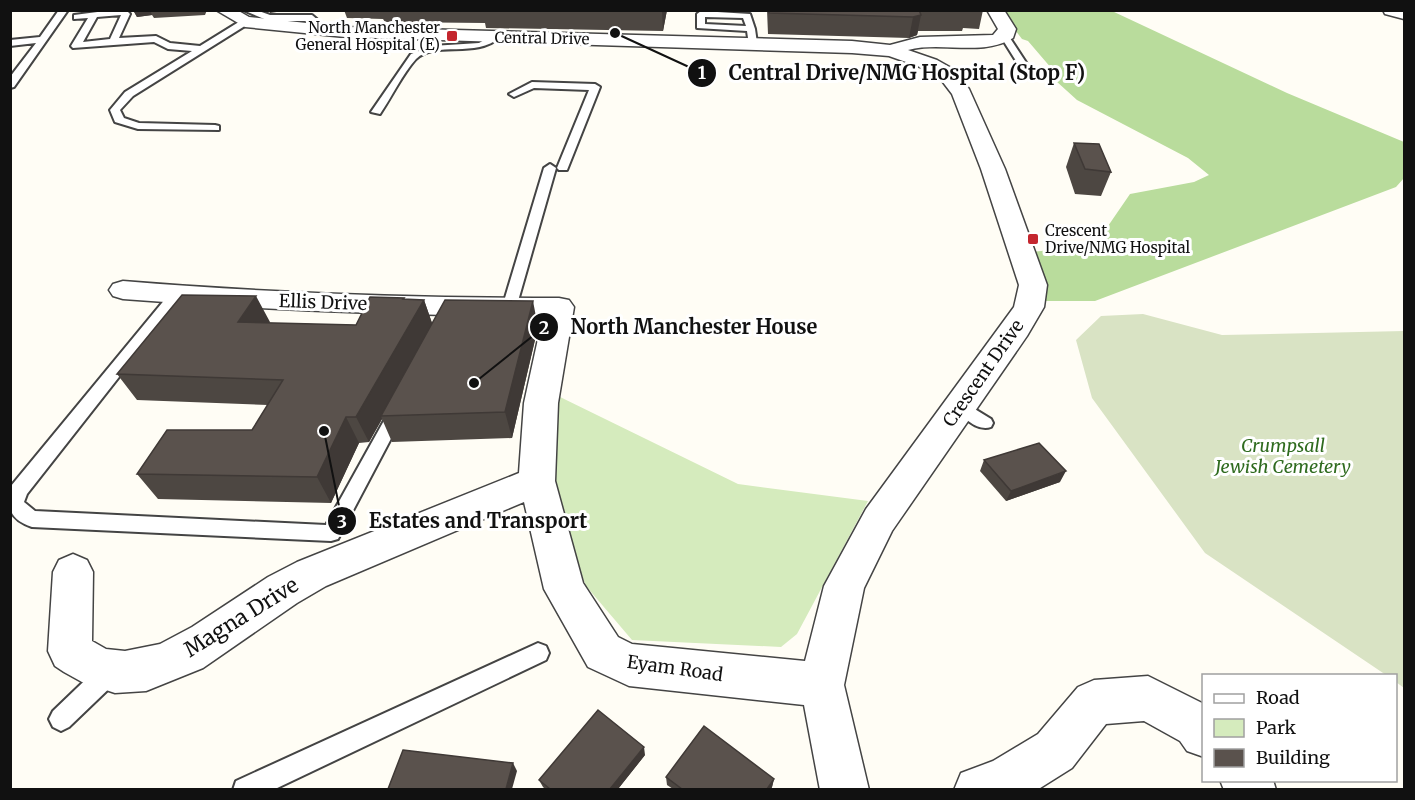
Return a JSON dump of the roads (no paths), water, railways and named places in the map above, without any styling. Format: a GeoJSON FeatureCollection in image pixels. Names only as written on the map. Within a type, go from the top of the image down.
{"type":"FeatureCollection","features":[{"type":"Feature","properties":{"kind":"street","name":"Central Drive"},"geometry":{"type":"LineString","coordinates":[[224,10],[310,28],[382,34],[496,37],[752,36],[892,51],[899,46],[921,41],[989,41],[1005,37]]}},
{"type":"Feature","properties":{"kind":"street"},"geometry":{"type":"LineString","coordinates":[[995,10],[1007,29],[1005,37]]}},
{"type":"Feature","properties":{"kind":"street"},"geometry":{"type":"LineString","coordinates":[[1391,10],[1404,14]]}},
{"type":"Feature","properties":{"kind":"street","name":"Crescent Drive"},"geometry":{"type":"LineString","coordinates":[[822,685],[844,586],[879,519],[972,414],[1029,307],[1033,285],[993,169],[962,93],[946,73],[930,64],[892,51]]}},
{"type":"Feature","properties":{"kind":"street","name":"Ellis Drive"},"geometry":{"type":"LineString","coordinates":[[123,290],[176,296],[448,315],[509,308],[559,307]]}},
{"type":"Feature","properties":{"kind":"street","name":"Eyam Road"},"geometry":{"type":"LineString","coordinates":[[559,307],[541,403],[537,481],[564,589],[603,652],[629,665],[822,685]]}},
{"type":"Feature","properties":{"kind":"street","name":"Magna Drive"},"geometry":{"type":"LineString","coordinates":[[73,572],[70,651],[90,665],[116,674],[146,670],[186,654],[221,633],[268,598],[305,577],[537,481]]}},
{"type":"Feature","properties":{"kind":"street"},"geometry":{"type":"LineString","coordinates":[[822,685],[845,789]]}},
{"type":"Feature","properties":{"kind":"street"},"geometry":{"type":"LineString","coordinates":[[978,789],[1003,783],[1055,751],[1094,704],[1148,698],[1196,725],[1202,733]]}},
{"type":"Feature","properties":{"kind":"lane"},"geometry":{"type":"LineString","coordinates":[[10,85],[14,76],[64,10]]}},
{"type":"Feature","properties":{"kind":"lane"},"geometry":{"type":"LineString","coordinates":[[79,14],[94,16],[123,12],[126,14],[113,41]]}},
{"type":"Feature","properties":{"kind":"lane"},"geometry":{"type":"LineString","coordinates":[[701,14],[747,16],[752,36],[700,27],[701,14]]}},
{"type":"Feature","properties":{"kind":"lane"},"geometry":{"type":"LineString","coordinates":[[94,16],[76,46],[156,39],[168,46],[200,49]]}},
{"type":"Feature","properties":{"kind":"lane"},"geometry":{"type":"LineString","coordinates":[[215,128],[138,126],[119,120],[115,110],[129,94],[200,49],[246,16]]}},
{"type":"Feature","properties":{"kind":"lane"},"geometry":{"type":"LineString","coordinates":[[376,112],[414,56],[432,49],[482,46],[496,37]]}},
{"type":"Feature","properties":{"kind":"lane"},"geometry":{"type":"LineString","coordinates":[[1005,37],[1028,73]]}},
{"type":"Feature","properties":{"kind":"lane"},"geometry":{"type":"LineString","coordinates":[[10,43],[43,39]]}},
{"type":"Feature","properties":{"kind":"lane"},"geometry":{"type":"LineString","coordinates":[[509,308],[556,168],[595,87],[532,86],[514,93]]}},
{"type":"Feature","properties":{"kind":"lane"},"geometry":{"type":"LineString","coordinates":[[176,296],[18,491],[15,503],[21,513],[32,519],[331,533],[403,401]]}},
{"type":"Feature","properties":{"kind":"lane"},"geometry":{"type":"LineString","coordinates":[[245,789],[538,652]]}},
{"type":"Feature","properties":{"kind":"lane"},"geometry":{"type":"LineString","coordinates":[[61,719],[110,672]]}},
{"type":"Feature","properties":{"kind":"place","name":"Central Drive/NMG Hospital (Stop F)"},"geometry":{"type":"Point","coordinates":[615,33]}},
{"type":"Feature","properties":{"kind":"place","name":"North Manchester General Hospital (E)"},"geometry":{"type":"Point","coordinates":[452,36]}},
{"type":"Feature","properties":{"kind":"place","name":"Crescent Drive/NMG Hospital"},"geometry":{"type":"Point","coordinates":[1033,239]}},
{"type":"Feature","properties":{"kind":"place","name":"North Manchester House"},"geometry":{"type":"Point","coordinates":[474,383]}},
{"type":"Feature","properties":{"kind":"place","name":"Estates and Transport"},"geometry":{"type":"Point","coordinates":[324,431]}},
{"type":"Feature","properties":{"kind":"park label","name":"Crumpsall Jewish Cemetery"},"geometry":{"type":"Point","coordinates":[1283,455]}}]}
